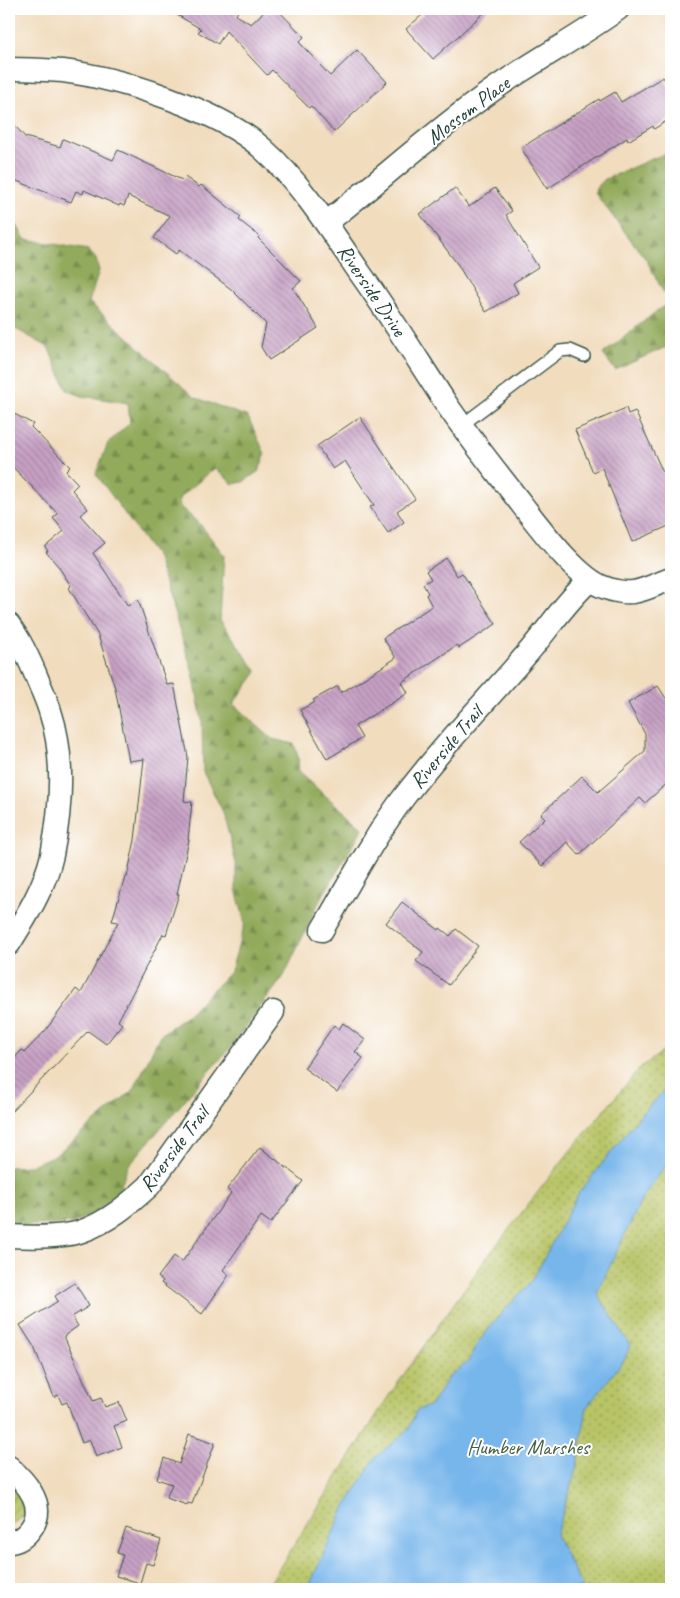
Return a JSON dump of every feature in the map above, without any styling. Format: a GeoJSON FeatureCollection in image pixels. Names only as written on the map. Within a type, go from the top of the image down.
{"type":"FeatureCollection","features":[{"type":"Feature","properties":{"kind":"street","name":"Mossom Place"},"geometry":{"type":"LineString","coordinates":[[326,223],[489,92],[618,9]]}},
{"type":"Feature","properties":{"kind":"street","name":"Riverside Drive"},"geometry":{"type":"LineString","coordinates":[[9,69],[64,72],[90,76],[159,96],[200,110],[234,128],[262,148],[288,175],[326,223],[401,332],[446,403],[551,542],[590,580],[606,588],[633,592],[671,578]]}},
{"type":"Feature","properties":{"kind":"street","name":"Riverside Trail"},"geometry":{"type":"LineString","coordinates":[[322,930],[374,842],[404,798],[436,758],[536,644],[577,591],[590,580]]}},
{"type":"Feature","properties":{"kind":"street"},"geometry":{"type":"LineString","coordinates":[[9,625],[33,668],[51,712],[60,770],[58,813],[52,856],[40,889],[9,944]]}},
{"type":"Feature","properties":{"kind":"street","name":"Riverside Trail"},"geometry":{"type":"LineString","coordinates":[[9,1236],[48,1236],[80,1232],[104,1221],[130,1203],[149,1186],[273,1012]]}},
{"type":"Feature","properties":{"kind":"street"},"geometry":{"type":"LineString","coordinates":[[9,1467],[30,1488],[36,1500],[37,1514],[33,1526],[25,1536],[9,1542]]}},
{"type":"Feature","properties":{"kind":"lane"},"geometry":{"type":"LineString","coordinates":[[462,425],[560,352],[570,350],[584,356]]}},
{"type":"Feature","properties":{"kind":"green space"},"geometry":{"type":"Polygon","coordinates":[[[671,151],[671,288],[664,293],[647,261],[595,193],[596,188],[605,179],[671,151]]]}},
{"type":"Feature","properties":{"kind":"green space"},"geometry":{"type":"Polygon","coordinates":[[[9,221],[15,222],[25,239],[88,250],[96,259],[99,271],[89,302],[194,397],[248,417],[265,454],[259,471],[243,482],[233,484],[215,468],[179,498],[180,507],[199,523],[224,555],[220,620],[257,672],[233,704],[272,739],[294,744],[298,757],[299,773],[363,828],[319,902],[284,976],[228,1050],[128,1166],[120,1188],[102,1208],[74,1223],[14,1226],[9,1224],[9,1167],[30,1166],[57,1154],[134,1089],[160,1035],[187,1016],[231,971],[245,923],[236,889],[236,863],[223,812],[203,772],[202,721],[193,673],[157,558],[96,474],[108,443],[130,423],[128,403],[82,396],[67,390],[48,347],[14,328],[9,330],[9,221]]]}},
{"type":"Feature","properties":{"kind":"green space"},"geometry":{"type":"Polygon","coordinates":[[[671,303],[671,349],[666,347],[615,370],[603,354],[658,310],[671,303]]]}},
{"type":"Feature","properties":{"kind":"green space","name":"Humber Marshes"},"geometry":{"type":"Polygon","coordinates":[[[671,1046],[671,1589],[266,1589],[390,1394],[484,1261],[570,1151],[641,1067],[671,1046]]]}},
{"type":"Feature","properties":{"kind":"green space"},"geometry":{"type":"Polygon","coordinates":[[[9,1483],[18,1490],[25,1508],[18,1520],[9,1525],[9,1483]]]}},
{"type":"Feature","properties":{"kind":"water"},"geometry":{"type":"Polygon","coordinates":[[[671,1084],[671,1158],[642,1199],[597,1293],[630,1345],[625,1359],[587,1407],[577,1466],[556,1535],[583,1589],[309,1589],[342,1513],[375,1458],[409,1429],[416,1411],[431,1405],[449,1377],[468,1362],[477,1344],[500,1315],[532,1281],[578,1194],[642,1113],[671,1084]]]}},
{"type":"Feature","properties":{"kind":"building"},"geometry":{"type":"Polygon","coordinates":[[[167,9],[239,9],[236,15],[251,24],[267,9],[277,9],[304,37],[299,42],[330,76],[357,50],[387,82],[334,132],[311,106],[309,108],[272,70],[267,75],[226,31],[218,44],[198,32],[201,29],[167,9]]]}},
{"type":"Feature","properties":{"kind":"building"},"geometry":{"type":"Polygon","coordinates":[[[429,9],[488,9],[433,59],[406,29],[429,9]]]}},
{"type":"Feature","properties":{"kind":"building"},"geometry":{"type":"Polygon","coordinates":[[[663,77],[671,89],[671,118],[654,129],[653,126],[628,141],[627,138],[547,189],[521,148],[599,99],[600,101],[615,92],[621,102],[663,77]]]}},
{"type":"Feature","properties":{"kind":"building"},"geometry":{"type":"Polygon","coordinates":[[[9,119],[25,137],[60,147],[63,139],[113,160],[118,150],[182,180],[185,177],[199,187],[201,185],[241,217],[239,220],[259,236],[258,238],[301,281],[293,288],[318,328],[269,360],[261,347],[266,324],[231,289],[179,250],[176,254],[154,238],[170,216],[128,196],[124,206],[120,204],[119,206],[84,190],[83,194],[76,191],[71,202],[9,178],[9,119]]]}},
{"type":"Feature","properties":{"kind":"building"},"geometry":{"type":"Polygon","coordinates":[[[455,188],[469,207],[495,188],[512,211],[506,215],[538,267],[513,283],[518,293],[486,312],[458,265],[420,214],[455,188]]]}},
{"type":"Feature","properties":{"kind":"building"},"geometry":{"type":"Polygon","coordinates":[[[626,408],[628,414],[635,411],[671,490],[671,525],[632,542],[602,468],[593,472],[575,430],[626,408]]]}},
{"type":"Feature","properties":{"kind":"building"},"geometry":{"type":"Polygon","coordinates":[[[9,411],[33,424],[31,427],[70,467],[66,471],[78,484],[72,490],[88,509],[80,515],[105,543],[93,553],[128,606],[138,599],[167,685],[174,684],[188,757],[184,801],[192,802],[189,840],[177,894],[179,894],[166,935],[163,934],[118,1021],[122,1024],[106,1044],[88,1031],[9,1114],[9,1064],[22,1050],[25,1052],[45,1031],[76,989],[81,993],[118,922],[112,921],[125,877],[127,877],[135,840],[144,759],[129,761],[115,688],[98,635],[69,588],[71,586],[46,552],[48,551],[45,547],[64,531],[53,518],[58,514],[9,463],[9,411]]]}},
{"type":"Feature","properties":{"kind":"building"},"geometry":{"type":"Polygon","coordinates":[[[360,417],[415,499],[397,511],[404,522],[388,533],[370,507],[374,505],[345,461],[333,469],[317,446],[360,417]]]}},
{"type":"Feature","properties":{"kind":"building"},"geometry":{"type":"Polygon","coordinates":[[[446,558],[457,576],[462,573],[496,624],[459,648],[457,645],[402,682],[408,693],[355,726],[362,738],[327,759],[300,710],[315,702],[313,700],[338,686],[341,693],[396,658],[383,638],[432,606],[423,584],[431,579],[426,571],[446,558]]]}},
{"type":"Feature","properties":{"kind":"building"},"geometry":{"type":"Polygon","coordinates":[[[658,686],[671,706],[671,780],[645,803],[640,798],[579,855],[567,842],[542,866],[519,842],[545,818],[541,814],[582,776],[598,792],[645,751],[645,734],[628,703],[658,686]]]}},
{"type":"Feature","properties":{"kind":"building"},"geometry":{"type":"Polygon","coordinates":[[[402,902],[439,930],[440,928],[450,936],[456,929],[478,946],[449,985],[416,961],[423,952],[386,923],[402,902]]]}},
{"type":"Feature","properties":{"kind":"building"},"geometry":{"type":"Polygon","coordinates":[[[343,1023],[365,1040],[355,1052],[363,1058],[337,1092],[304,1068],[334,1025],[339,1029],[343,1023]]]}},
{"type":"Feature","properties":{"kind":"building"},"geometry":{"type":"Polygon","coordinates":[[[260,1147],[303,1181],[271,1223],[261,1216],[223,1270],[229,1275],[202,1314],[161,1283],[163,1281],[158,1277],[174,1256],[182,1262],[231,1193],[227,1189],[260,1147]]]}},
{"type":"Feature","properties":{"kind":"building"},"geometry":{"type":"Polygon","coordinates":[[[75,1283],[89,1306],[72,1317],[78,1326],[64,1336],[93,1401],[101,1398],[105,1407],[119,1402],[127,1421],[114,1426],[122,1447],[96,1457],[90,1440],[82,1443],[67,1402],[62,1404],[58,1395],[54,1397],[34,1347],[20,1325],[58,1301],[55,1296],[75,1283]]]}},
{"type":"Feature","properties":{"kind":"building"},"geometry":{"type":"Polygon","coordinates":[[[189,1434],[215,1443],[192,1504],[188,1503],[187,1505],[166,1498],[172,1484],[157,1479],[164,1458],[179,1464],[189,1434]]]}},
{"type":"Feature","properties":{"kind":"building"},"geometry":{"type":"Polygon","coordinates":[[[126,1528],[161,1540],[153,1565],[146,1563],[140,1583],[116,1576],[123,1555],[117,1553],[126,1528]]]}}]}
